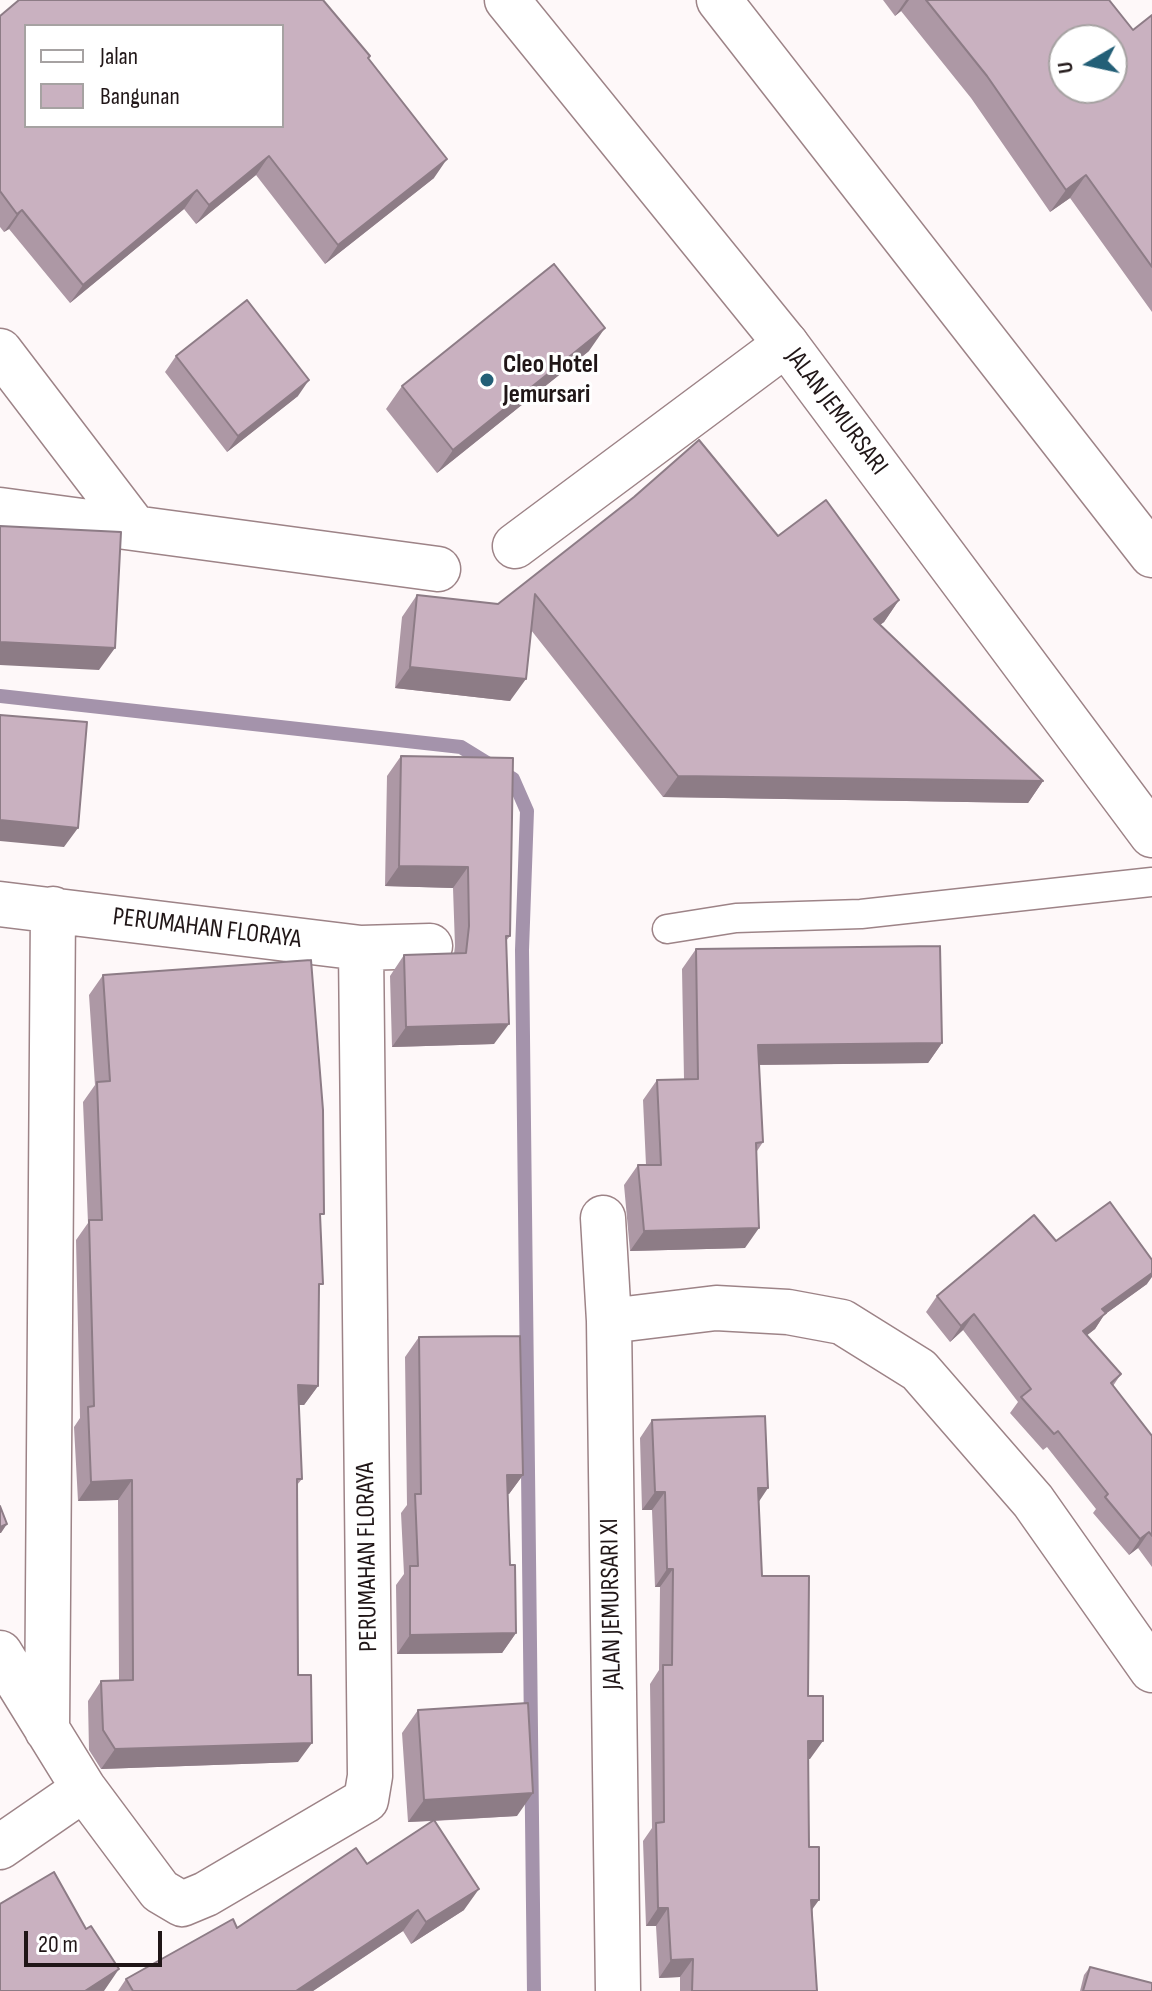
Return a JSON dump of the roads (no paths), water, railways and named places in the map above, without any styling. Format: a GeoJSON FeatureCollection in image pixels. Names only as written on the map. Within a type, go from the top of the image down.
{"type":"FeatureCollection","features":[{"type":"Feature","properties":{"kind":"street","name":"JALAN JEMURSARI"},"geometry":{"type":"LineString","coordinates":[[507,0],[786,344],[1152,835]]}},
{"type":"Feature","properties":{"kind":"street"},"geometry":{"type":"LineString","coordinates":[[719,0],[1152,555]]}},
{"type":"Feature","properties":{"kind":"street"},"geometry":{"type":"LineString","coordinates":[[515,546],[786,344]]}},
{"type":"Feature","properties":{"kind":"street"},"geometry":{"type":"LineString","coordinates":[[0,351],[135,528]]}},
{"type":"Feature","properties":{"kind":"street"},"geometry":{"type":"LineString","coordinates":[[0,510],[438,569]]}},
{"type":"Feature","properties":{"kind":"street","name":"PERUMAHAN FLORAYA"},"geometry":{"type":"LineString","coordinates":[[0,904],[361,948],[430,946]]}},
{"type":"Feature","properties":{"kind":"street"},"geometry":{"type":"LineString","coordinates":[[47,1730],[53,909]]}},
{"type":"Feature","properties":{"kind":"street","name":"PERUMAHAN FLORAYA"},"geometry":{"type":"LineString","coordinates":[[0,1653],[84,1789],[160,1891],[182,1904],[193,1902],[355,1809],[369,1795],[361,948]]}},
{"type":"Feature","properties":{"kind":"street","name":"JALAN JEMURSARI XI"},"geometry":{"type":"LineString","coordinates":[[603,1218],[609,1321],[618,1991]]}},
{"type":"Feature","properties":{"kind":"street"},"geometry":{"type":"LineString","coordinates":[[609,1321],[716,1308],[788,1312],[842,1322],[919,1370],[1033,1501],[1152,1670]]}},
{"type":"Feature","properties":{"kind":"street"},"geometry":{"type":"LineString","coordinates":[[0,1847],[84,1789]]}},
{"type":"Feature","properties":{"kind":"lane"},"geometry":{"type":"LineString","coordinates":[[667,929],[736,918],[861,914],[1152,882]]}},
{"type":"Feature","properties":{"kind":"waterway"},"geometry":{"type":"LineString","coordinates":[[0,696],[461,747],[513,779],[527,811],[522,950],[534,1991]]}},
{"type":"Feature","properties":{"kind":"place","name":"Cleo Hotel Jemursari"},"geometry":{"type":"Point","coordinates":[487,380]}}]}
